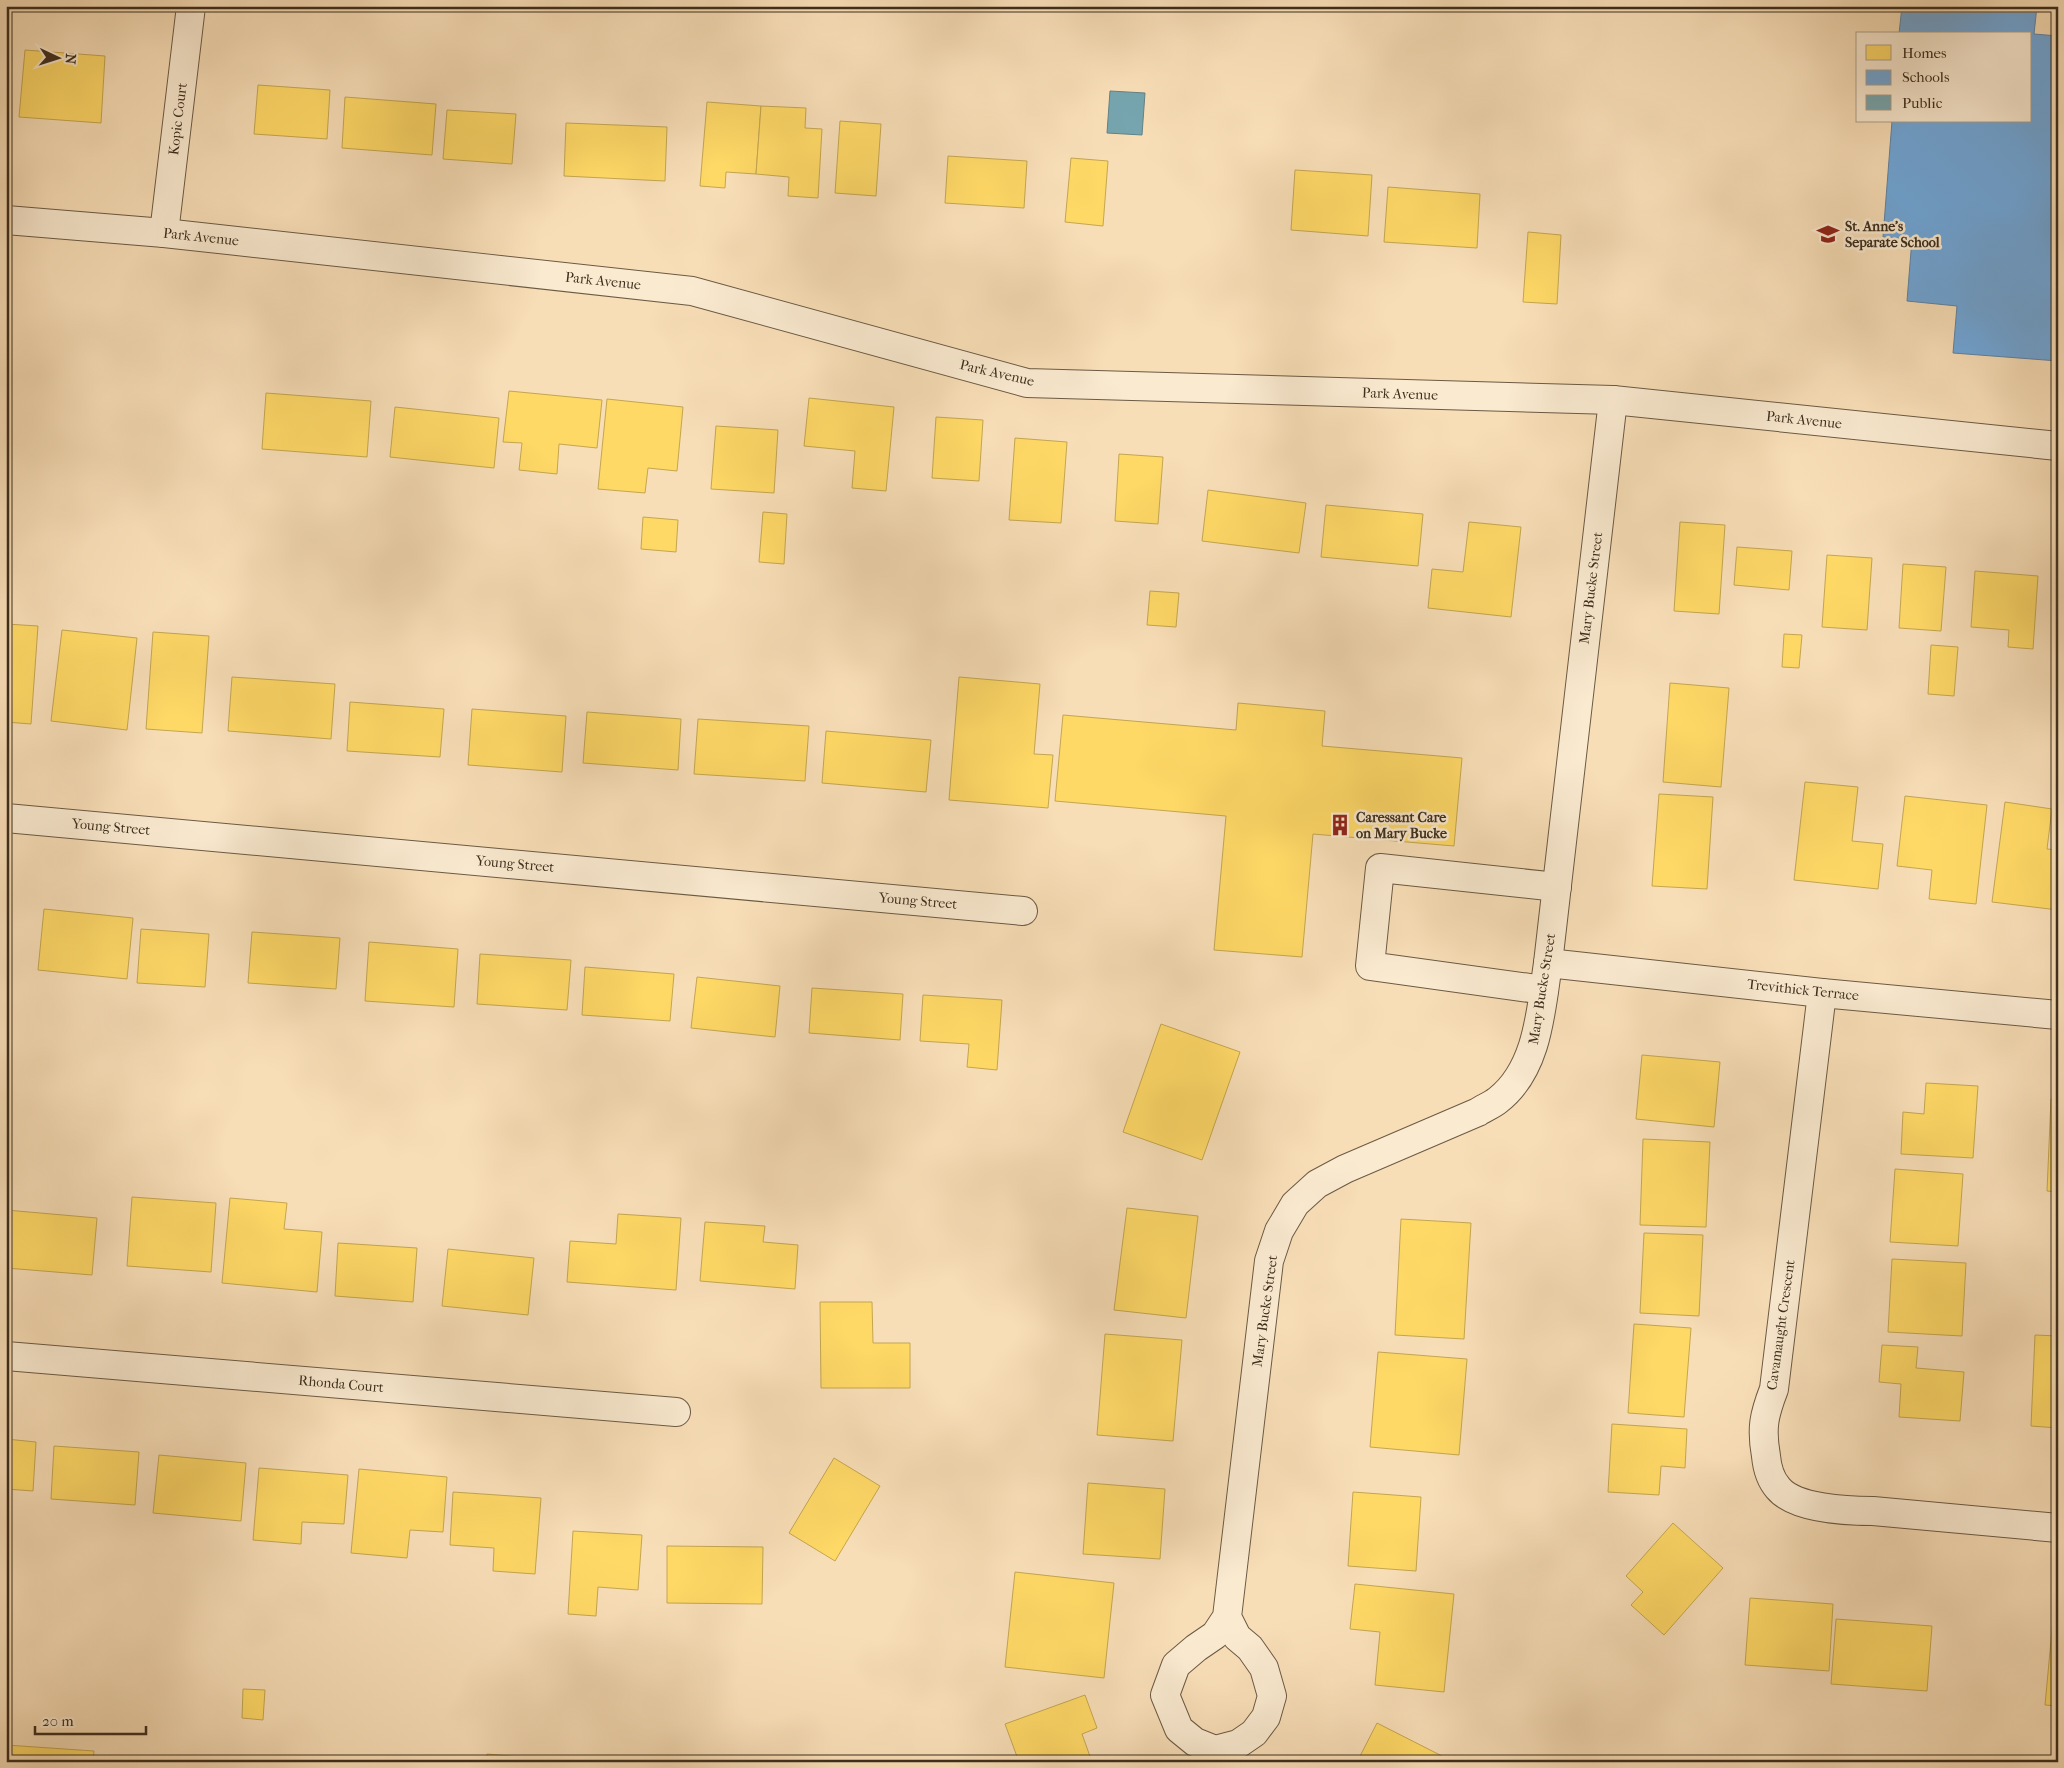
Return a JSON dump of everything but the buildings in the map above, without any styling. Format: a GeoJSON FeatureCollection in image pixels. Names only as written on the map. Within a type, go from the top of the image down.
{"type":"FeatureCollection","features":[{"type":"Feature","properties":{"kind":"street","name":"Kopic Court"},"geometry":{"type":"LineString","coordinates":[[164,233],[191,6]]}},
{"type":"Feature","properties":{"kind":"street","name":"Park Avenue"},"geometry":{"type":"LineString","coordinates":[[6,220],[164,233],[692,291],[1027,383],[1613,400],[2058,446]]}},
{"type":"Feature","properties":{"kind":"street","name":"Mary Bucke Street"},"geometry":{"type":"LineString","coordinates":[[1227,1617],[1237,1636],[1250,1648],[1264,1668],[1272,1696],[1266,1717],[1254,1733],[1238,1744],[1215,1750],[1195,1742],[1179,1729],[1165,1695],[1176,1666],[1196,1648],[1215,1636],[1227,1617],[1269,1261],[1279,1231],[1295,1204],[1317,1184],[1345,1169],[1478,1112],[1498,1100],[1516,1083],[1531,1054],[1548,963],[1613,400]]}},
{"type":"Feature","properties":{"kind":"street","name":"Young Street"},"geometry":{"type":"LineString","coordinates":[[6,818],[1023,911]]}},
{"type":"Feature","properties":{"kind":"street"},"geometry":{"type":"LineString","coordinates":[[1544,990],[1370,966],[1380,868],[1557,887]]}},
{"type":"Feature","properties":{"kind":"street","name":"Trevithick Terrace"},"geometry":{"type":"LineString","coordinates":[[1548,963],[1822,993],[2058,1014]]}},
{"type":"Feature","properties":{"kind":"street","name":"Cavamaught Crescent"},"geometry":{"type":"LineString","coordinates":[[1822,993],[1774,1389],[1764,1414],[1763,1439],[1766,1462],[1772,1478],[1779,1490],[1795,1500],[1845,1511],[1873,1511],[2058,1528]]}},
{"type":"Feature","properties":{"kind":"street","name":"Rhonda Court"},"geometry":{"type":"LineString","coordinates":[[6,1356],[676,1412]]}},
{"type":"Feature","properties":{"kind":"place","name":"St. Anne's Separate School"},"geometry":{"type":"Point","coordinates":[1828,234]}},
{"type":"Feature","properties":{"kind":"place","name":"Caressant Care on Mary Bucke"},"geometry":{"type":"Point","coordinates":[1340,825]}}]}
